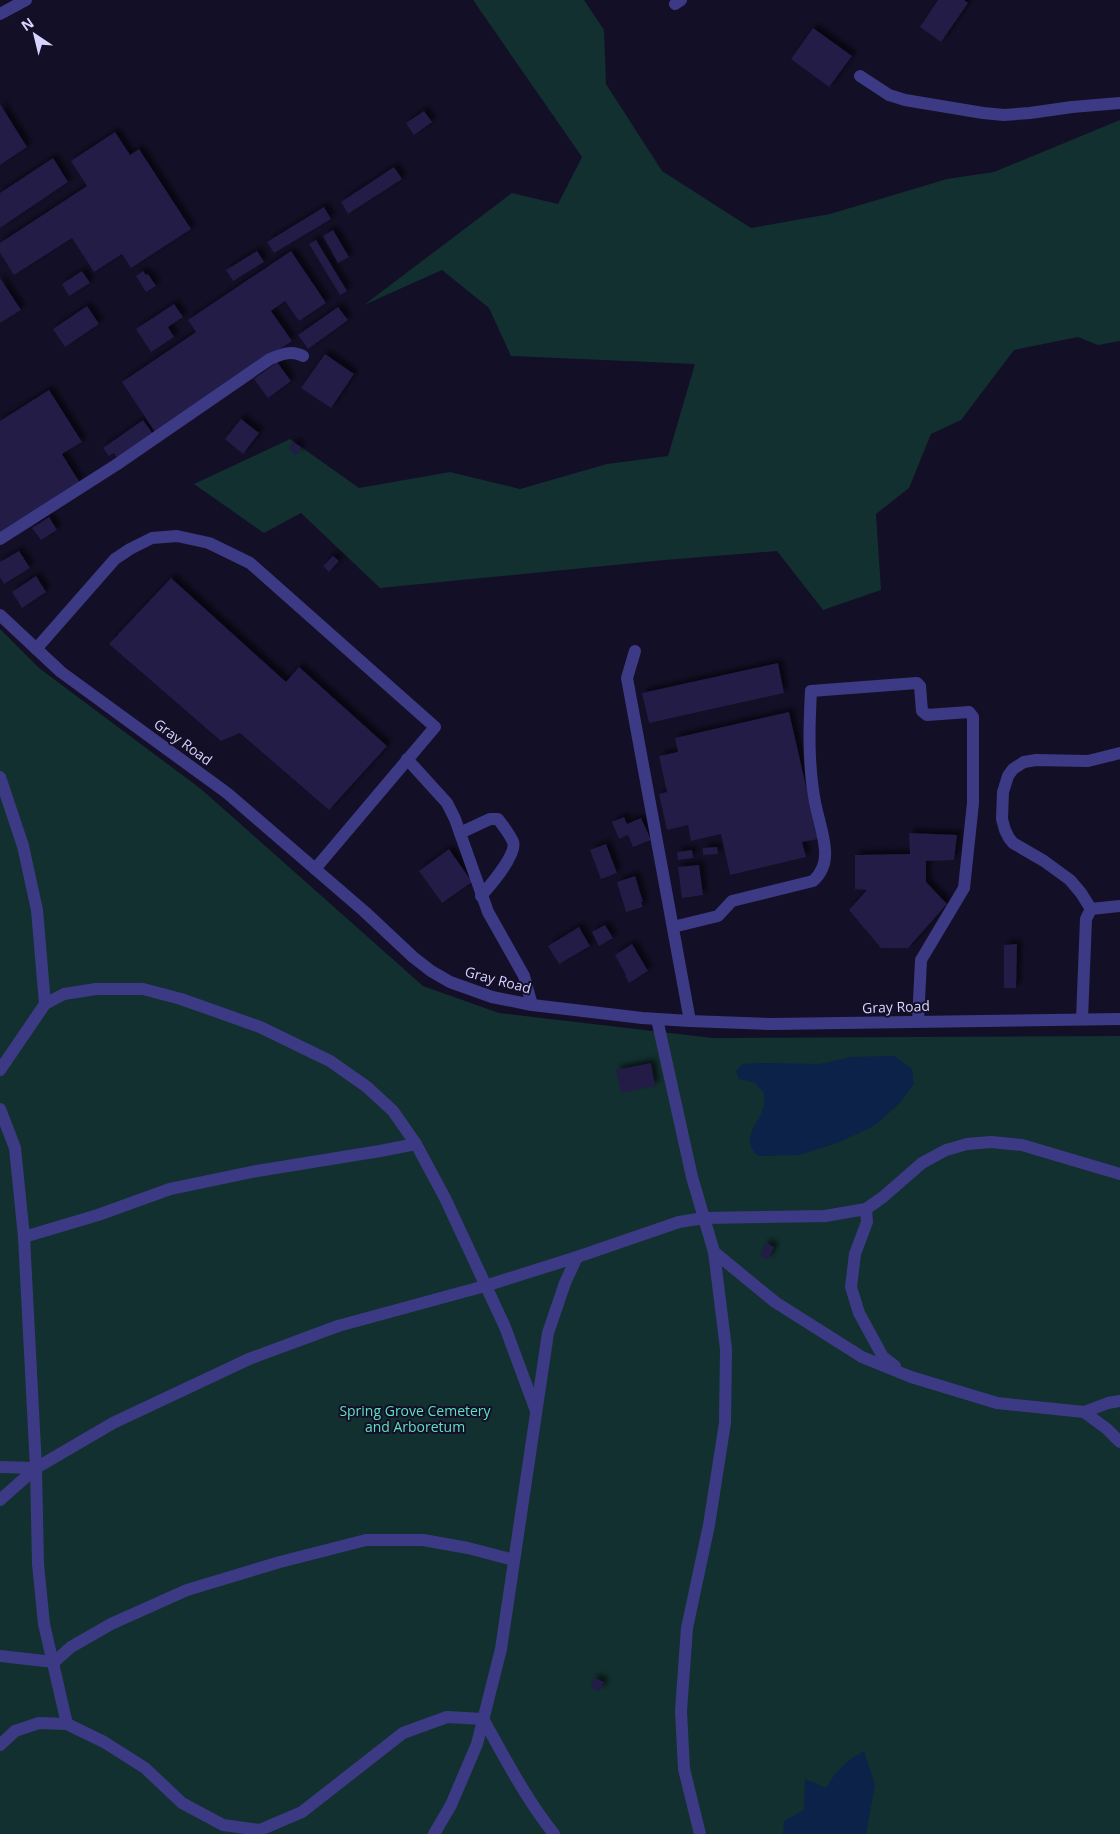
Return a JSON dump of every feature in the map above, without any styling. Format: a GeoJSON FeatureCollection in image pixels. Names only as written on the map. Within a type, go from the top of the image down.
{"type":"FeatureCollection","features":[{"type":"Feature","properties":{"kind":"street"},"geometry":{"type":"LineString","coordinates":[[0,14],[26,0]]}},
{"type":"Feature","properties":{"kind":"street"},"geometry":{"type":"LineString","coordinates":[[860,76],[888,95],[921,104],[983,113],[1004,115],[1120,103]]}},
{"type":"Feature","properties":{"kind":"street"},"geometry":{"type":"LineString","coordinates":[[0,539],[116,465],[270,359],[284,353],[295,352],[303,356]]}},
{"type":"Feature","properties":{"kind":"street"},"geometry":{"type":"LineString","coordinates":[[36,649],[115,559],[130,548],[152,538],[177,536],[209,543],[250,563],[435,727],[315,869]]}},
{"type":"Feature","properties":{"kind":"street","name":"Gray Road"},"geometry":{"type":"LineString","coordinates":[[0,615],[61,672],[227,793],[365,912],[413,957],[431,971],[450,982],[492,997],[532,1005],[690,1021],[772,1024],[1120,1019]]}},
{"type":"Feature","properties":{"kind":"street"},"geometry":{"type":"LineString","coordinates":[[635,651],[627,678],[690,1021]]}},
{"type":"Feature","properties":{"kind":"street"},"geometry":{"type":"LineString","coordinates":[[672,927],[718,916],[732,901],[813,881],[819,875],[824,866],[826,851],[815,801],[810,752],[811,691],[917,683],[920,686],[922,711],[927,715],[969,712],[973,717],[973,803],[964,888],[921,960],[918,1021]]}},
{"type":"Feature","properties":{"kind":"street"},"geometry":{"type":"LineString","coordinates":[[1091,909],[1082,894],[1070,880],[1044,861],[1013,843],[1009,838],[1004,830],[1002,819],[1003,792],[1008,776],[1013,769],[1024,762],[1036,760],[1088,760],[1120,753]]}},
{"type":"Feature","properties":{"kind":"street"},"geometry":{"type":"LineString","coordinates":[[407,759],[447,803],[460,833],[481,896],[524,976],[532,1005]]}},
{"type":"Feature","properties":{"kind":"street"},"geometry":{"type":"LineString","coordinates":[[0,777],[23,846],[36,910],[45,1004]]}},
{"type":"Feature","properties":{"kind":"street"},"geometry":{"type":"LineString","coordinates":[[460,833],[490,819],[498,818],[514,843],[514,849],[506,864],[481,896]]}},
{"type":"Feature","properties":{"kind":"street"},"geometry":{"type":"LineString","coordinates":[[1091,909],[1120,906]]}},
{"type":"Feature","properties":{"kind":"street"},"geometry":{"type":"LineString","coordinates":[[1082,1019],[1086,919],[1091,909]]}},
{"type":"Feature","properties":{"kind":"street"},"geometry":{"type":"LineString","coordinates":[[0,1070],[45,1004],[64,994],[96,989],[143,990],[181,999],[260,1027],[330,1060],[367,1087],[393,1111],[416,1144],[445,1198],[505,1327],[536,1411]]}},
{"type":"Feature","properties":{"kind":"street"},"geometry":{"type":"LineString","coordinates":[[657,1019],[692,1177],[714,1252],[726,1349],[725,1423],[709,1524],[687,1628],[681,1710],[684,1769],[700,1834]]}},
{"type":"Feature","properties":{"kind":"street"},"geometry":{"type":"LineString","coordinates":[[0,1109],[15,1148],[24,1237],[36,1468],[38,1564],[44,1624],[67,1724]]}},
{"type":"Feature","properties":{"kind":"street"},"geometry":{"type":"LineString","coordinates":[[0,1500],[36,1468],[112,1423],[249,1359],[338,1326],[485,1286],[679,1222],[704,1218],[825,1216],[866,1209],[883,1198],[922,1163],[946,1150],[967,1144],[991,1142],[1022,1145],[1120,1174]]}},
{"type":"Feature","properties":{"kind":"street"},"geometry":{"type":"LineString","coordinates":[[24,1237],[98,1215],[170,1189],[257,1171],[416,1144]]}},
{"type":"Feature","properties":{"kind":"street"},"geometry":{"type":"LineString","coordinates":[[866,1209],[867,1222],[855,1254],[851,1286],[859,1313],[883,1357],[910,1377]]}},
{"type":"Feature","properties":{"kind":"street"},"geometry":{"type":"LineString","coordinates":[[714,1252],[775,1302],[862,1357],[910,1377],[997,1403],[1084,1412],[1108,1403],[1120,1401]]}},
{"type":"Feature","properties":{"kind":"street"},"geometry":{"type":"LineString","coordinates":[[434,1834],[451,1805],[477,1744],[501,1649],[548,1333],[565,1283],[577,1257]]}},
{"type":"Feature","properties":{"kind":"street"},"geometry":{"type":"LineString","coordinates":[[1084,1412],[1107,1429],[1120,1442]]}},
{"type":"Feature","properties":{"kind":"street"},"geometry":{"type":"LineString","coordinates":[[0,1467],[36,1468]]}},
{"type":"Feature","properties":{"kind":"street"},"geometry":{"type":"LineString","coordinates":[[0,1656],[54,1662],[71,1648],[112,1624],[187,1590],[280,1562],[366,1540],[423,1540],[468,1548],[514,1560]]}},
{"type":"Feature","properties":{"kind":"street"},"geometry":{"type":"LineString","coordinates":[[0,1745],[16,1731],[39,1722],[67,1724],[104,1742],[145,1768],[182,1803],[190,1808],[223,1825],[260,1830],[302,1812],[403,1733],[447,1717],[483,1719]]}},
{"type":"Feature","properties":{"kind":"street"},"geometry":{"type":"LineString","coordinates":[[483,1719],[542,1819],[554,1834]]}},
{"type":"Feature","properties":{"kind":"green space"},"geometry":{"type":"Polygon","coordinates":[[[473,0],[584,0],[604,30],[606,84],[662,171],[751,228],[830,214],[947,179],[994,172],[1120,120],[1120,341],[1098,345],[1078,337],[1014,350],[961,420],[931,434],[909,488],[876,514],[881,590],[823,610],[777,551],[380,588],[301,513],[264,533],[194,484],[290,439],[359,488],[450,472],[520,489],[607,464],[668,456],[695,364],[511,356],[489,308],[442,270],[364,305],[512,193],[558,204],[582,157],[473,0]]]}},
{"type":"Feature","properties":{"kind":"green space","name":"Spring Grove Cemetery and Arboretum"},"geometry":{"type":"Polygon","coordinates":[[[0,629],[39,668],[201,789],[423,986],[499,1013],[713,1038],[1120,1036],[1120,1834],[0,1834],[0,629]]]}},
{"type":"Feature","properties":{"kind":"water"},"geometry":{"type":"Polygon","coordinates":[[[895,1056],[912,1069],[914,1084],[900,1103],[874,1126],[837,1143],[799,1155],[758,1156],[752,1149],[750,1137],[762,1112],[764,1093],[755,1083],[739,1079],[736,1071],[742,1064],[820,1064],[851,1057],[895,1056]]]}},
{"type":"Feature","properties":{"kind":"water"},"geometry":{"type":"Polygon","coordinates":[[[864,1751],[875,1785],[866,1834],[783,1834],[784,1821],[804,1810],[805,1779],[826,1788],[842,1766],[864,1751]]]}},
{"type":"Feature","properties":{"kind":"building"},"geometry":{"type":"Polygon","coordinates":[[[938,0],[964,0],[968,3],[941,42],[920,27],[938,0]]]}},
{"type":"Feature","properties":{"kind":"building"},"geometry":{"type":"Polygon","coordinates":[[[813,28],[852,56],[829,87],[791,59],[813,28]]]}},
{"type":"Feature","properties":{"kind":"building"},"geometry":{"type":"Polygon","coordinates":[[[0,104],[27,147],[0,165],[0,104]]]}},
{"type":"Feature","properties":{"kind":"building"},"geometry":{"type":"Polygon","coordinates":[[[424,111],[432,122],[414,135],[406,123],[424,111]]]}},
{"type":"Feature","properties":{"kind":"building"},"geometry":{"type":"Polygon","coordinates":[[[115,132],[130,155],[139,149],[191,229],[131,268],[122,254],[94,272],[72,238],[14,275],[0,253],[0,243],[87,186],[71,161],[115,132]]]}},
{"type":"Feature","properties":{"kind":"building"},"geometry":{"type":"Polygon","coordinates":[[[53,158],[68,182],[0,228],[0,193],[53,158]]]}},
{"type":"Feature","properties":{"kind":"building"},"geometry":{"type":"Polygon","coordinates":[[[394,167],[402,179],[348,214],[341,202],[394,167]]]}},
{"type":"Feature","properties":{"kind":"building"},"geometry":{"type":"Polygon","coordinates":[[[324,207],[331,219],[274,253],[267,242],[324,207]]]}},
{"type":"Feature","properties":{"kind":"building"},"geometry":{"type":"Polygon","coordinates":[[[333,230],[349,257],[338,263],[323,236],[333,230]]]}},
{"type":"Feature","properties":{"kind":"building"},"geometry":{"type":"Polygon","coordinates":[[[316,240],[347,291],[340,295],[309,244],[316,240]]]}},
{"type":"Feature","properties":{"kind":"building"},"geometry":{"type":"Polygon","coordinates":[[[257,251],[264,262],[233,281],[226,270],[257,251]]]}},
{"type":"Feature","properties":{"kind":"building"},"geometry":{"type":"Polygon","coordinates":[[[291,251],[326,303],[299,321],[285,301],[271,311],[292,341],[155,432],[122,382],[196,332],[188,320],[291,251]]]}},
{"type":"Feature","properties":{"kind":"building"},"geometry":{"type":"Polygon","coordinates":[[[82,271],[90,283],[69,296],[62,284],[82,271]]]}},
{"type":"Feature","properties":{"kind":"building"},"geometry":{"type":"Polygon","coordinates":[[[143,271],[146,275],[148,274],[156,286],[146,292],[136,276],[143,271]]]}},
{"type":"Feature","properties":{"kind":"building"},"geometry":{"type":"Polygon","coordinates":[[[0,278],[21,310],[0,323],[0,278]]]}},
{"type":"Feature","properties":{"kind":"building"},"geometry":{"type":"Polygon","coordinates":[[[174,304],[183,317],[168,327],[174,337],[151,352],[136,329],[174,304]]]}},
{"type":"Feature","properties":{"kind":"building"},"geometry":{"type":"Polygon","coordinates":[[[87,306],[99,324],[65,347],[53,329],[87,306]]]}},
{"type":"Feature","properties":{"kind":"building"},"geometry":{"type":"Polygon","coordinates":[[[338,307],[348,320],[308,349],[298,335],[338,307]]]}},
{"type":"Feature","properties":{"kind":"building"},"geometry":{"type":"Polygon","coordinates":[[[325,354],[354,374],[331,408],[301,388],[325,354]]]}},
{"type":"Feature","properties":{"kind":"building"},"geometry":{"type":"Polygon","coordinates":[[[277,362],[291,381],[268,398],[254,379],[277,362]]]}},
{"type":"Feature","properties":{"kind":"building"},"geometry":{"type":"Polygon","coordinates":[[[49,390],[82,442],[62,454],[80,483],[0,534],[0,421],[49,390]]]}},
{"type":"Feature","properties":{"kind":"building"},"geometry":{"type":"Polygon","coordinates":[[[241,419],[259,433],[243,454],[225,439],[241,419]]]}},
{"type":"Feature","properties":{"kind":"building"},"geometry":{"type":"Polygon","coordinates":[[[143,420],[153,434],[118,459],[114,453],[109,456],[103,448],[143,420]]]}},
{"type":"Feature","properties":{"kind":"building"},"geometry":{"type":"Polygon","coordinates":[[[293,442],[301,447],[297,455],[289,449],[293,442]]]}},
{"type":"Feature","properties":{"kind":"building"},"geometry":{"type":"Polygon","coordinates":[[[49,517],[57,530],[41,540],[32,528],[49,517]]]}},
{"type":"Feature","properties":{"kind":"building"},"geometry":{"type":"Polygon","coordinates":[[[19,551],[30,568],[4,584],[0,577],[0,562],[19,551]]]}},
{"type":"Feature","properties":{"kind":"building"},"geometry":{"type":"Polygon","coordinates":[[[333,556],[339,561],[329,572],[323,566],[333,556]]]}},
{"type":"Feature","properties":{"kind":"building"},"geometry":{"type":"Polygon","coordinates":[[[36,576],[46,592],[22,608],[12,592],[36,576]]]}},
{"type":"Feature","properties":{"kind":"building"},"geometry":{"type":"Polygon","coordinates":[[[171,578],[286,682],[299,667],[387,746],[329,810],[240,733],[221,741],[109,644],[171,578]]]}},
{"type":"Feature","properties":{"kind":"building"},"geometry":{"type":"Polygon","coordinates":[[[778,663],[784,693],[649,723],[642,693],[778,663]]]}},
{"type":"Feature","properties":{"kind":"building"},"geometry":{"type":"Polygon","coordinates":[[[789,712],[818,839],[802,842],[806,857],[730,875],[721,834],[691,841],[688,825],[667,830],[659,794],[667,792],[659,756],[678,752],[675,738],[789,712]]]}},
{"type":"Feature","properties":{"kind":"building"},"geometry":{"type":"Polygon","coordinates":[[[624,817],[627,824],[641,818],[651,840],[633,847],[628,835],[619,839],[612,822],[624,817]]]}},
{"type":"Feature","properties":{"kind":"building"},"geometry":{"type":"Polygon","coordinates":[[[909,833],[957,835],[954,860],[926,861],[926,882],[947,904],[908,948],[881,948],[849,910],[867,890],[855,889],[855,855],[910,854],[909,833]]]}},
{"type":"Feature","properties":{"kind":"building"},"geometry":{"type":"Polygon","coordinates":[[[606,844],[617,873],[601,879],[590,850],[606,844]]]}},
{"type":"Feature","properties":{"kind":"building"},"geometry":{"type":"Polygon","coordinates":[[[717,847],[718,854],[703,855],[703,848],[717,847]]]}},
{"type":"Feature","properties":{"kind":"building"},"geometry":{"type":"Polygon","coordinates":[[[449,849],[472,882],[442,903],[419,871],[449,849]]]}},
{"type":"Feature","properties":{"kind":"building"},"geometry":{"type":"Polygon","coordinates":[[[692,850],[693,858],[678,860],[677,852],[692,850]]]}},
{"type":"Feature","properties":{"kind":"building"},"geometry":{"type":"Polygon","coordinates":[[[699,865],[703,895],[682,898],[678,867],[699,865]]]}},
{"type":"Feature","properties":{"kind":"building"},"geometry":{"type":"Polygon","coordinates":[[[635,876],[643,907],[626,912],[617,882],[635,876]]]}},
{"type":"Feature","properties":{"kind":"building"},"geometry":{"type":"Polygon","coordinates":[[[605,925],[613,938],[599,946],[592,932],[605,925]]]}},
{"type":"Feature","properties":{"kind":"building"},"geometry":{"type":"Polygon","coordinates":[[[579,927],[590,946],[559,964],[548,946],[579,927]]]}},
{"type":"Feature","properties":{"kind":"building"},"geometry":{"type":"Polygon","coordinates":[[[632,944],[648,971],[629,983],[615,955],[632,944]]]}},
{"type":"Feature","properties":{"kind":"building"},"geometry":{"type":"Polygon","coordinates":[[[1017,944],[1016,988],[1004,988],[1004,945],[1017,944]]]}},
{"type":"Feature","properties":{"kind":"building"},"geometry":{"type":"Polygon","coordinates":[[[651,1063],[655,1086],[621,1093],[616,1070],[651,1063]]]}},
{"type":"Feature","properties":{"kind":"building"},"geometry":{"type":"Polygon","coordinates":[[[766,1243],[774,1247],[768,1260],[760,1256],[766,1243]]]}},
{"type":"Feature","properties":{"kind":"building"},"geometry":{"type":"Polygon","coordinates":[[[594,1678],[604,1682],[600,1691],[591,1688],[594,1678]]]}}]}
